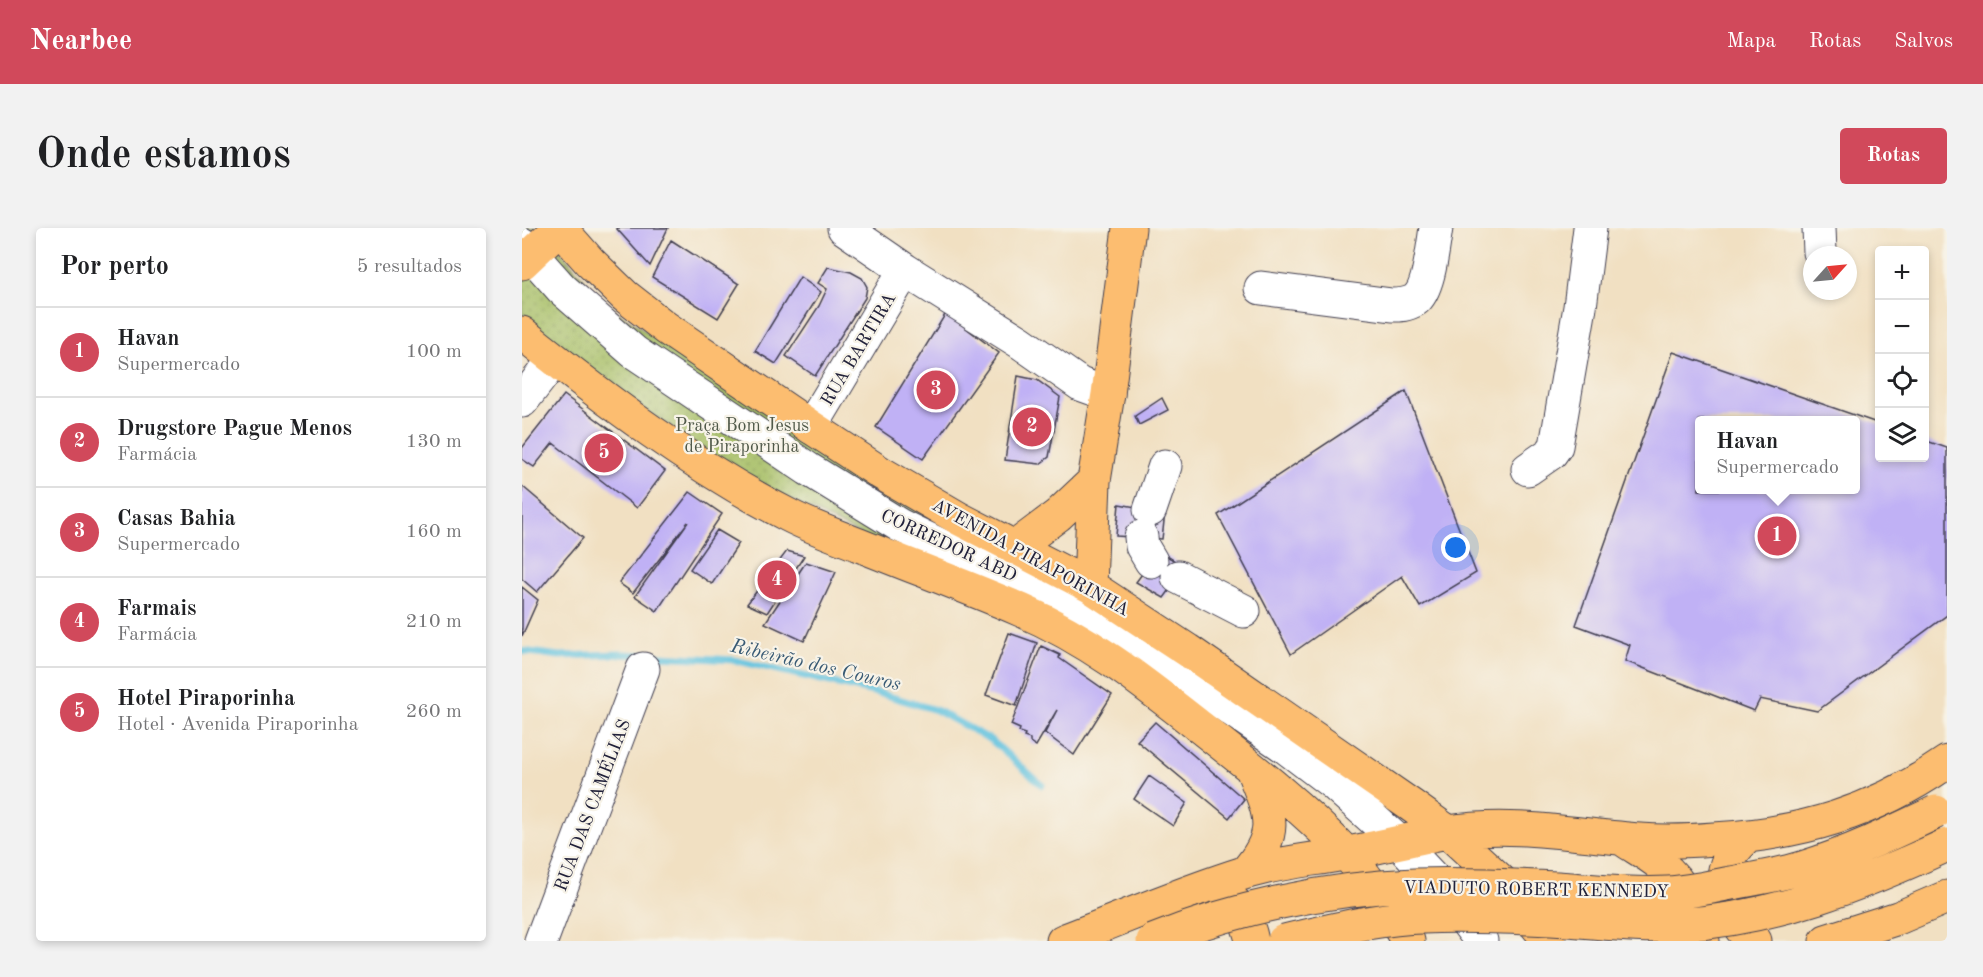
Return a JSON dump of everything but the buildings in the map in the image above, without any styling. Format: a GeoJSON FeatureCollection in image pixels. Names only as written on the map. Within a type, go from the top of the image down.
{"type":"FeatureCollection","features":[{"type":"Feature","properties":{"kind":"main road"},"geometry":{"type":"LineString","coordinates":[[525,254],[560,228]]}},
{"type":"Feature","properties":{"kind":"main road","name":"AVENIDA PIRAPORINHA"},"geometry":{"type":"LineString","coordinates":[[560,228],[590,262],[633,302],[666,328],[811,428],[881,473],[1014,548],[1090,586],[1187,650],[1448,832],[1502,882],[1549,941]]}},
{"type":"Feature","properties":{"kind":"main road"},"geometry":{"type":"LineString","coordinates":[[1090,586],[1094,481],[1108,394],[1129,228]]}},
{"type":"Feature","properties":{"kind":"main road"},"geometry":{"type":"LineString","coordinates":[[522,333],[554,360],[702,465],[790,516],[1023,611],[1089,644],[1132,674],[1252,767],[1308,816],[1346,854],[1383,902],[1408,941]]}},
{"type":"Feature","properties":{"kind":"main road"},"geometry":{"type":"LineString","coordinates":[[1014,548],[1058,515],[1094,481]]}},
{"type":"Feature","properties":{"kind":"main road"},"geometry":{"type":"LineString","coordinates":[[1063,941],[1246,872],[1448,832],[1504,828],[1677,842],[1747,837],[1808,827],[1871,805],[1909,786],[1947,762]]}},
{"type":"Feature","properties":{"kind":"main road"},"geometry":{"type":"LineString","coordinates":[[1246,872],[1264,849],[1269,832],[1266,804],[1252,767]]}},
{"type":"Feature","properties":{"kind":"main road","name":"VIADUTO ROBERT KENNEDY"},"geometry":{"type":"LineString","coordinates":[[1153,941],[1210,920],[1268,905],[1378,887],[1478,885],[1628,893],[1668,893],[1699,889],[1765,877],[1829,860],[1873,842],[1947,806]]}},
{"type":"Feature","properties":{"kind":"main road"},"geometry":{"type":"LineString","coordinates":[[1747,837],[1729,858],[1724,875],[1727,899],[1739,927],[1755,941]]}},
{"type":"Feature","properties":{"kind":"main road"},"geometry":{"type":"LineString","coordinates":[[1620,838],[1659,863],[1675,879],[1692,907],[1703,941]]}},
{"type":"Feature","properties":{"kind":"main road","name":"VIADUTO ROBERT KENNEDY"},"geometry":{"type":"LineString","coordinates":[[1284,941],[1353,925],[1421,917],[1550,919],[1637,925],[1678,925],[1709,921],[1810,901],[1883,874],[1947,845]]}},
{"type":"Feature","properties":{"kind":"main road"},"geometry":{"type":"LineString","coordinates":[[1212,884],[1238,907],[1250,929],[1252,941]]}},
{"type":"Feature","properties":{"kind":"main road"},"geometry":{"type":"LineString","coordinates":[[1826,941],[1898,918],[1947,897]]}},
{"type":"Feature","properties":{"kind":"street"},"geometry":{"type":"LineString","coordinates":[[844,228],[905,270],[1020,342],[1080,384],[1108,394]]}},
{"type":"Feature","properties":{"kind":"street"},"geometry":{"type":"LineString","coordinates":[[1261,288],[1392,305],[1405,304],[1416,299],[1424,289],[1436,228]]}},
{"type":"Feature","properties":{"kind":"street"},"geometry":{"type":"LineString","coordinates":[[1528,469],[1543,460],[1556,446],[1580,308],[1590,228]]}},
{"type":"Feature","properties":{"kind":"street","name":"CORREDOR ABD"},"geometry":{"type":"LineString","coordinates":[[525,254],[593,319],[634,352],[847,495],[899,525],[944,547],[1035,584],[1096,616],[1287,748],[1333,783],[1400,843],[1436,881],[1481,941]]}},
{"type":"Feature","properties":{"kind":"street","name":"RUA BARTIRA"},"geometry":{"type":"LineString","coordinates":[[811,428],[905,270]]}},
{"type":"Feature","properties":{"kind":"street"},"geometry":{"type":"LineString","coordinates":[[522,401],[554,360]]}},
{"type":"Feature","properties":{"kind":"street"},"geometry":{"type":"LineString","coordinates":[[1165,466],[1155,546],[1244,611]]}},
{"type":"Feature","properties":{"kind":"street","name":"RUA DAS CAMÉLIAS"},"geometry":{"type":"LineString","coordinates":[[541,941],[643,669]]}},
{"type":"Feature","properties":{"kind":"street"},"geometry":{"type":"LineString","coordinates":[[522,933],[528,941]]}},
{"type":"Feature","properties":{"kind":"green space","name":"Praça Bom Jesus de Piraporinha"},"geometry":{"type":"Polygon","coordinates":[[[522,228],[542,228],[604,304],[943,524],[938,551],[905,557],[739,474],[590,372],[522,314],[522,228]]]}},
{"type":"Feature","properties":{"kind":"waterway","name":"Ribeirão dos Couros"},"geometry":{"type":"LineString","coordinates":[[522,651],[559,656],[622,654],[734,660],[882,694],[936,710],[991,740],[1042,785]]}},
{"type":"Feature","properties":{"kind":"place","name":"Casas Bahia"},"geometry":{"type":"Point","coordinates":[936,390]}},
{"type":"Feature","properties":{"kind":"place","name":"Drugstore Pague Menos"},"geometry":{"type":"Point","coordinates":[1032,427]}},
{"type":"Feature","properties":{"kind":"place","name":"Hotel Piraporinha"},"geometry":{"type":"Point","coordinates":[604,453]}},
{"type":"Feature","properties":{"kind":"place","name":"Havan"},"geometry":{"type":"Point","coordinates":[1777,536]}},
{"type":"Feature","properties":{"kind":"place","name":"Farmais"},"geometry":{"type":"Point","coordinates":[777,580]}}]}
